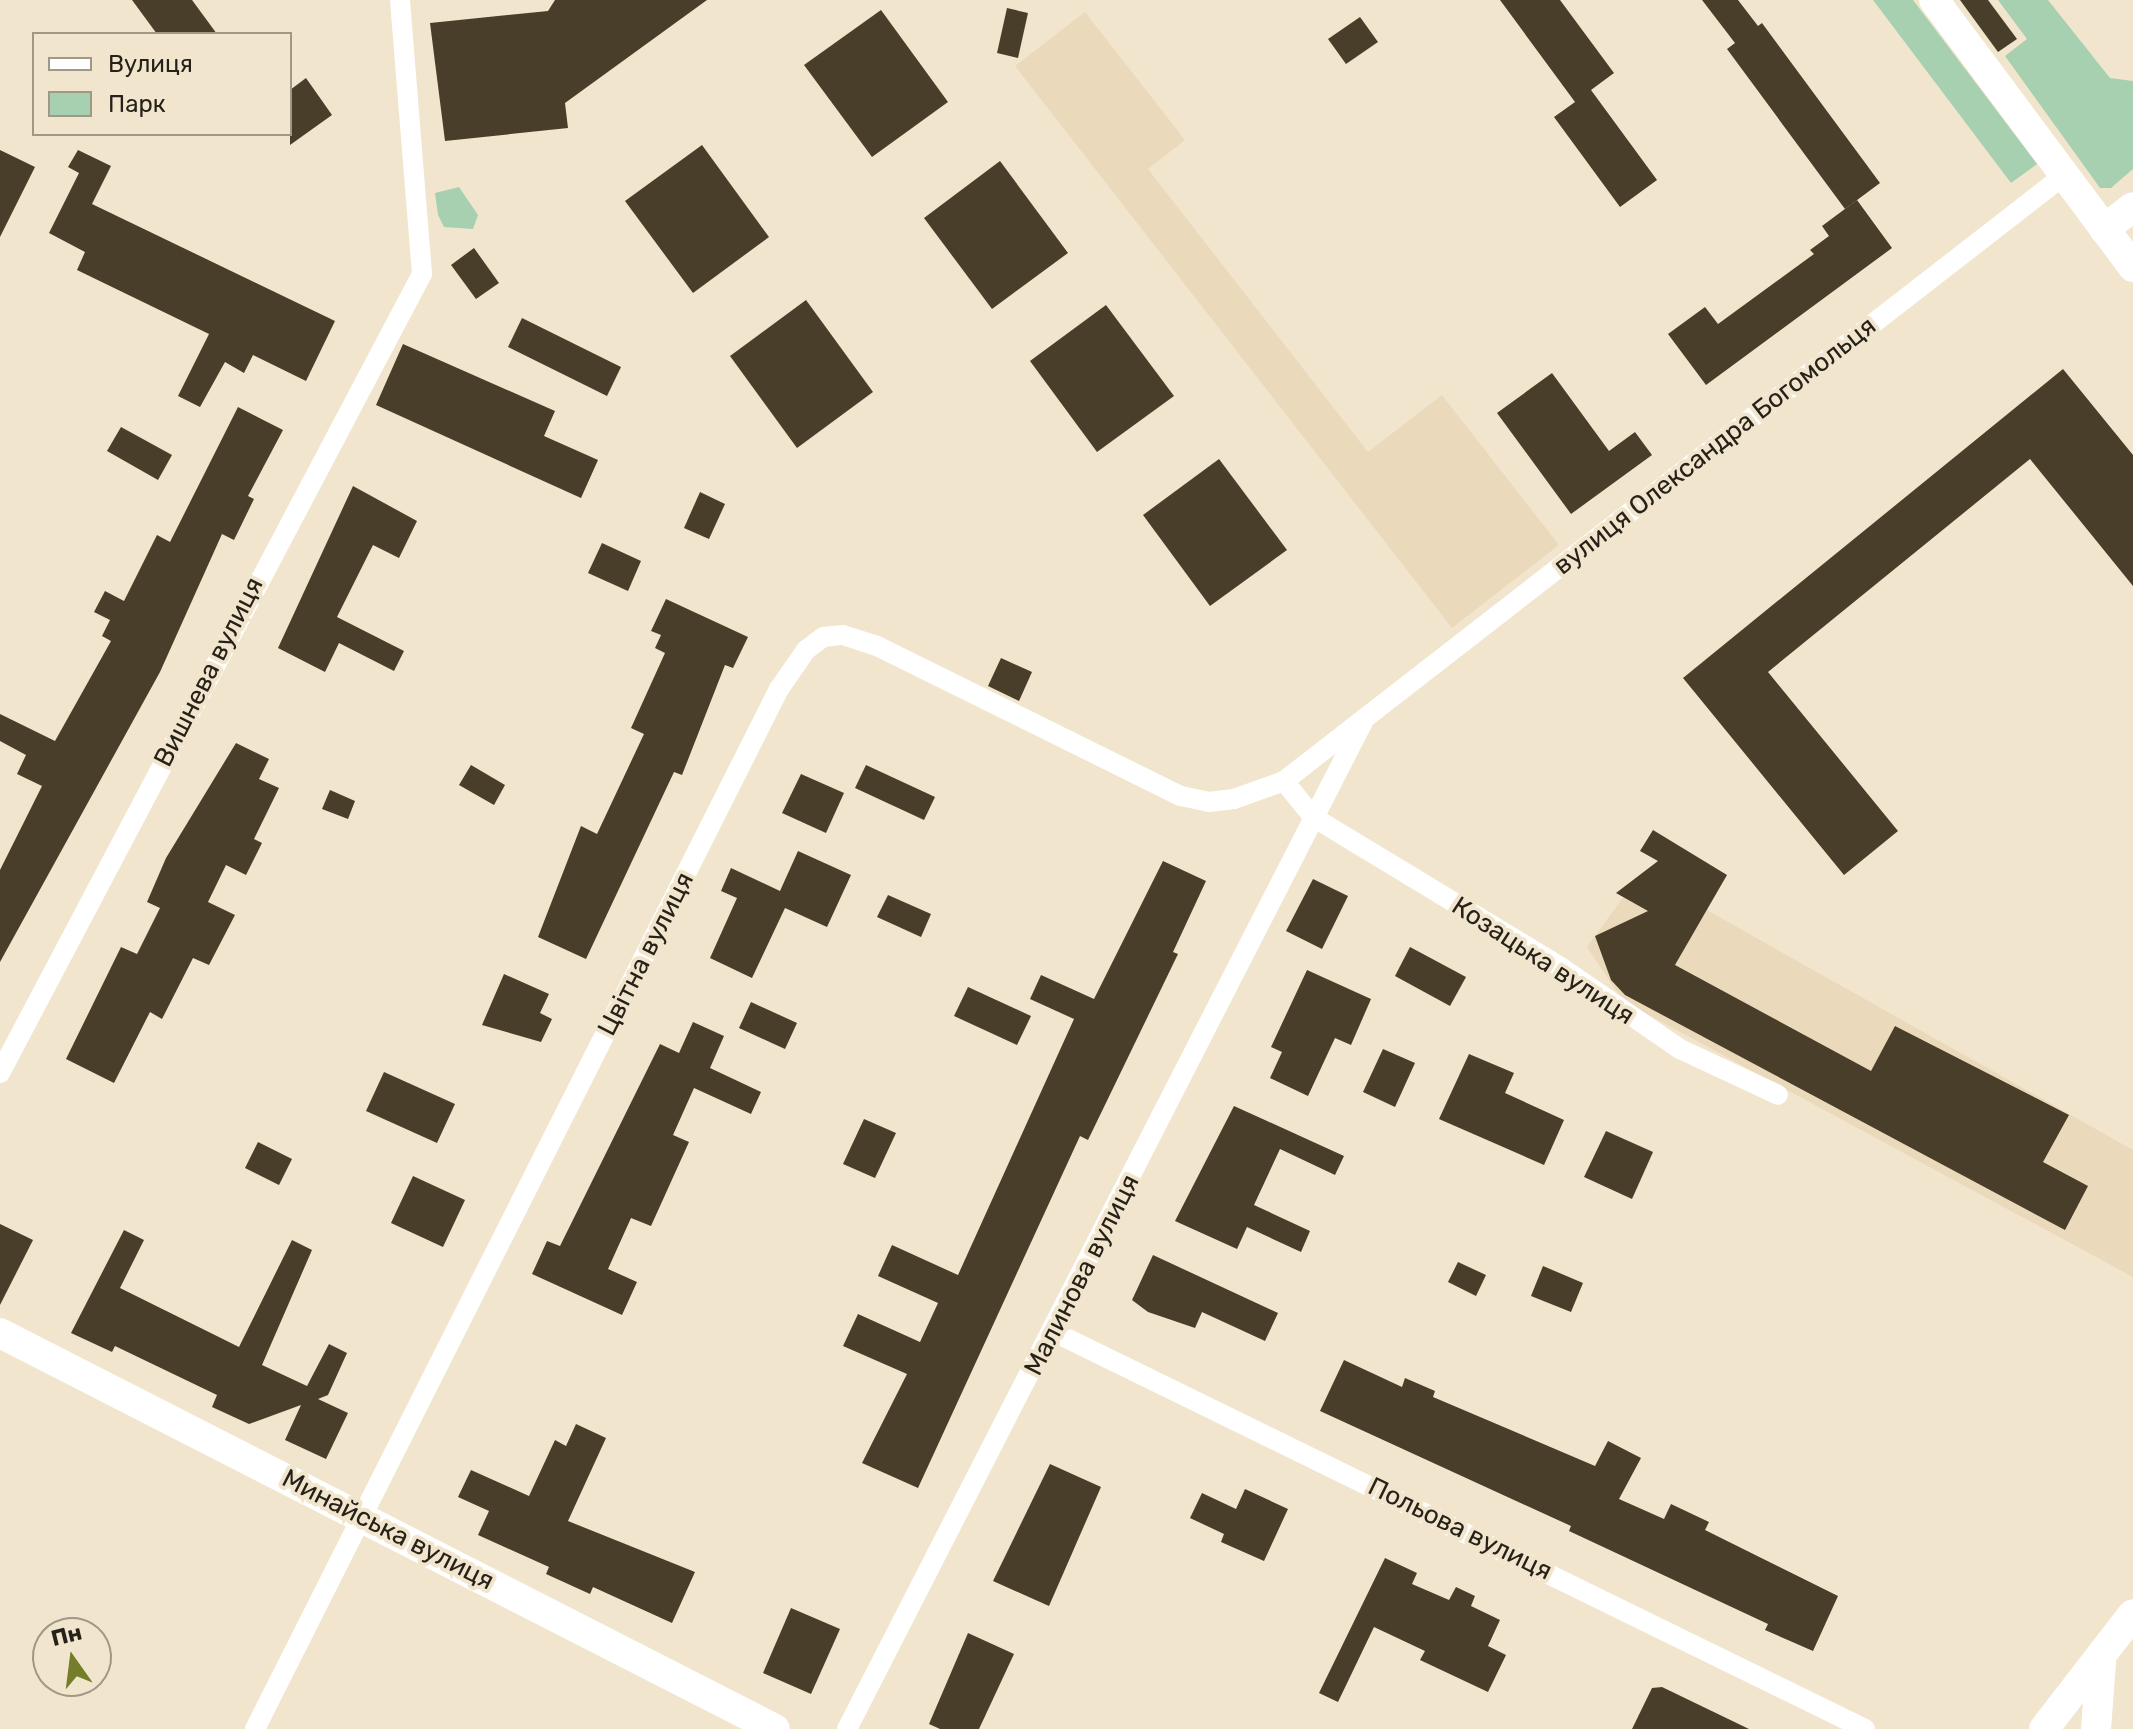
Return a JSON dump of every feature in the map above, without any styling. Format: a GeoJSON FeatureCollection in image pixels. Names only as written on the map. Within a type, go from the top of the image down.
{"type":"FeatureCollection","features":[{"type":"Feature","properties":{"kind":"street","name":"Вишнева вулиця"},"geometry":{"type":"LineString","coordinates":[[0,1073],[422,274],[400,0]]}},
{"type":"Feature","properties":{"kind":"street"},"geometry":{"type":"LineString","coordinates":[[1934,0],[2133,267]]}},
{"type":"Feature","properties":{"kind":"street","name":"вулиця Олександра Богомольця"},"geometry":{"type":"LineString","coordinates":[[1284,781],[2063,176]]}},
{"type":"Feature","properties":{"kind":"street"},"geometry":{"type":"LineString","coordinates":[[2104,229],[2133,207]]}},
{"type":"Feature","properties":{"kind":"street","name":"Цвітна вулиця"},"geometry":{"type":"LineString","coordinates":[[255,1729],[779,689],[806,650],[823,637],[843,635],[877,646],[1181,796],[1209,802],[1234,799],[1284,781]]}},
{"type":"Feature","properties":{"kind":"street","name":"Малинова вулиця"},"geometry":{"type":"LineString","coordinates":[[847,1729],[1054,1332],[1367,715]]}},
{"type":"Feature","properties":{"kind":"street","name":"Козацька вулиця"},"geometry":{"type":"LineString","coordinates":[[1284,781],[1313,817],[1562,968],[1680,1049],[1778,1095]]}},
{"type":"Feature","properties":{"kind":"street","name":"Польова вулиця"},"geometry":{"type":"LineString","coordinates":[[1054,1332],[1865,1729]]}},
{"type":"Feature","properties":{"kind":"street","name":"Минайська вулиця"},"geometry":{"type":"LineString","coordinates":[[0,1333],[775,1729]]}},
{"type":"Feature","properties":{"kind":"street"},"geometry":{"type":"LineString","coordinates":[[2044,1729],[2101,1662],[2133,1614]]}},
{"type":"Feature","properties":{"kind":"street"},"geometry":{"type":"LineString","coordinates":[[2096,1729],[2101,1662]]}},
{"type":"Feature","properties":{"kind":"shaded area"},"geometry":{"type":"Polygon","coordinates":[[[1085,12],[1185,140],[1148,169],[1368,452],[1442,395],[1559,545],[1452,628],[1015,66],[1085,12]]]}},
{"type":"Feature","properties":{"kind":"shaded area"},"geometry":{"type":"Polygon","coordinates":[[[1641,873],[2133,1150],[2133,1277],[1623,1001],[1587,947],[1641,873]]]}},
{"type":"Feature","properties":{"kind":"green space"},"geometry":{"type":"Polygon","coordinates":[[[1873,0],[1913,0],[2037,164],[2011,183],[1873,0]]]}},
{"type":"Feature","properties":{"kind":"green space"},"geometry":{"type":"Polygon","coordinates":[[[1998,0],[2048,0],[2110,78],[2133,81],[2133,169],[2111,188],[2100,188],[2005,56],[2027,39],[1998,0]]]}},
{"type":"Feature","properties":{"kind":"green space"},"geometry":{"type":"Polygon","coordinates":[[[459,187],[478,215],[473,229],[444,227],[438,215],[435,193],[459,187]]]}},
{"type":"Feature","properties":{"kind":"building"},"geometry":{"type":"Polygon","coordinates":[[[132,0],[192,0],[216,32],[156,32],[132,0]]]}},
{"type":"Feature","properties":{"kind":"building"},"geometry":{"type":"Polygon","coordinates":[[[555,0],[707,0],[565,103],[568,128],[445,141],[430,23],[548,11],[555,0]]]}},
{"type":"Feature","properties":{"kind":"building"},"geometry":{"type":"Polygon","coordinates":[[[1500,0],[1560,0],[1614,73],[1591,90],[1657,180],[1620,207],[1554,117],[1575,102],[1500,0]]]}},
{"type":"Feature","properties":{"kind":"building"},"geometry":{"type":"Polygon","coordinates":[[[1702,0],[1738,0],[1758,26],[1762,23],[1880,183],[1845,209],[1727,49],[1735,43],[1702,0]]]}},
{"type":"Feature","properties":{"kind":"building"},"geometry":{"type":"Polygon","coordinates":[[[1960,0],[1988,0],[2017,39],[1998,52],[1960,0]]]}},
{"type":"Feature","properties":{"kind":"building"},"geometry":{"type":"Polygon","coordinates":[[[1007,8],[1028,13],[1018,58],[997,53],[1007,8]]]}},
{"type":"Feature","properties":{"kind":"building"},"geometry":{"type":"Polygon","coordinates":[[[881,10],[948,102],[872,157],[804,65],[881,10]]]}},
{"type":"Feature","properties":{"kind":"building"},"geometry":{"type":"Polygon","coordinates":[[[1360,17],[1378,42],[1346,64],[1328,39],[1360,17]]]}},
{"type":"Feature","properties":{"kind":"building"},"geometry":{"type":"Polygon","coordinates":[[[306,78],[332,115],[290,145],[292,136],[292,88],[306,78]]]}},
{"type":"Feature","properties":{"kind":"building"},"geometry":{"type":"Polygon","coordinates":[[[702,145],[769,237],[693,293],[625,201],[702,145]]]}},
{"type":"Feature","properties":{"kind":"building"},"geometry":{"type":"Polygon","coordinates":[[[0,150],[35,167],[0,237],[0,150]]]}},
{"type":"Feature","properties":{"kind":"building"},"geometry":{"type":"Polygon","coordinates":[[[78,150],[111,166],[92,204],[335,321],[306,381],[253,355],[244,373],[225,362],[200,407],[178,396],[209,334],[77,270],[85,252],[49,233],[79,173],[68,167],[78,150]]]}},
{"type":"Feature","properties":{"kind":"building"},"geometry":{"type":"Polygon","coordinates":[[[1000,161],[1068,253],[992,309],[924,218],[1000,161]]]}},
{"type":"Feature","properties":{"kind":"building"},"geometry":{"type":"Polygon","coordinates":[[[1857,200],[1892,248],[1706,385],[1668,334],[1705,307],[1718,324],[1814,254],[1810,250],[1829,236],[1822,226],[1857,200]]]}},
{"type":"Feature","properties":{"kind":"building"},"geometry":{"type":"Polygon","coordinates":[[[474,248],[499,283],[476,299],[451,265],[474,248]]]}},
{"type":"Feature","properties":{"kind":"building"},"geometry":{"type":"Polygon","coordinates":[[[806,300],[873,392],[797,448],[730,356],[806,300]]]}},
{"type":"Feature","properties":{"kind":"building"},"geometry":{"type":"Polygon","coordinates":[[[1106,305],[1174,396],[1097,452],[1030,361],[1106,305]]]}},
{"type":"Feature","properties":{"kind":"building"},"geometry":{"type":"Polygon","coordinates":[[[522,318],[621,367],[607,396],[508,347],[522,318]]]}},
{"type":"Feature","properties":{"kind":"building"},"geometry":{"type":"Polygon","coordinates":[[[403,344],[555,411],[544,436],[598,460],[581,498],[376,405],[403,344]]]}},
{"type":"Feature","properties":{"kind":"building"},"geometry":{"type":"Polygon","coordinates":[[[2063,369],[2133,455],[2133,586],[2030,459],[1768,672],[1898,831],[1844,875],[1683,678],[2063,369]]]}},
{"type":"Feature","properties":{"kind":"building"},"geometry":{"type":"Polygon","coordinates":[[[1552,373],[1609,451],[1635,432],[1652,455],[1571,514],[1497,413],[1552,373]]]}},
{"type":"Feature","properties":{"kind":"building"},"geometry":{"type":"Polygon","coordinates":[[[238,407],[283,430],[248,496],[254,499],[234,540],[222,534],[160,672],[0,962],[0,870],[42,786],[17,774],[26,755],[0,741],[0,714],[55,741],[111,641],[102,636],[110,620],[94,612],[105,591],[124,601],[157,535],[170,542],[238,407]]]}},
{"type":"Feature","properties":{"kind":"building"},"geometry":{"type":"Polygon","coordinates":[[[121,427],[172,455],[158,480],[107,451],[121,427]]]}},
{"type":"Feature","properties":{"kind":"building"},"geometry":{"type":"Polygon","coordinates":[[[1219,459],[1287,550],[1210,606],[1143,515],[1219,459]]]}},
{"type":"Feature","properties":{"kind":"building"},"geometry":{"type":"Polygon","coordinates":[[[353,486],[417,521],[399,558],[373,545],[337,617],[404,651],[394,671],[339,643],[325,672],[278,648],[353,486]]]}},
{"type":"Feature","properties":{"kind":"building"},"geometry":{"type":"Polygon","coordinates":[[[700,492],[725,504],[709,539],[684,528],[700,492]]]}},
{"type":"Feature","properties":{"kind":"building"},"geometry":{"type":"Polygon","coordinates":[[[602,543],[641,561],[628,591],[588,573],[602,543]]]}},
{"type":"Feature","properties":{"kind":"building"},"geometry":{"type":"Polygon","coordinates":[[[666,599],[748,637],[733,668],[725,665],[682,775],[674,772],[586,959],[538,937],[581,826],[597,834],[644,734],[631,728],[665,653],[655,648],[661,635],[651,631],[666,599]]]}},
{"type":"Feature","properties":{"kind":"building"},"geometry":{"type":"Polygon","coordinates":[[[1001,658],[1032,672],[1019,701],[988,686],[1001,658]]]}},
{"type":"Feature","properties":{"kind":"building"},"geometry":{"type":"Polygon","coordinates":[[[236,743],[269,759],[259,779],[279,788],[254,839],[262,843],[246,875],[226,865],[208,902],[235,915],[209,965],[193,958],[162,1019],[150,1012],[114,1083],[66,1059],[121,947],[137,954],[160,908],[147,902],[166,858],[236,743]]]}},
{"type":"Feature","properties":{"kind":"building"},"geometry":{"type":"Polygon","coordinates":[[[471,765],[505,785],[494,805],[459,785],[471,765]]]}},
{"type":"Feature","properties":{"kind":"building"},"geometry":{"type":"Polygon","coordinates":[[[866,765],[935,797],[924,820],[855,788],[866,765]]]}},
{"type":"Feature","properties":{"kind":"building"},"geometry":{"type":"Polygon","coordinates":[[[801,774],[844,793],[826,833],[782,813],[801,774]]]}},
{"type":"Feature","properties":{"kind":"building"},"geometry":{"type":"Polygon","coordinates":[[[330,790],[355,801],[348,819],[322,809],[330,790]]]}},
{"type":"Feature","properties":{"kind":"building"},"geometry":{"type":"Polygon","coordinates":[[[1653,830],[1727,875],[1675,965],[1871,1071],[1895,1026],[2069,1115],[2043,1162],[2088,1186],[2065,1230],[1625,995],[1611,980],[1595,936],[1648,911],[1616,893],[1658,861],[1640,851],[1653,830]]]}},
{"type":"Feature","properties":{"kind":"building"},"geometry":{"type":"Polygon","coordinates":[[[798,851],[851,875],[827,927],[785,908],[752,978],[710,958],[737,898],[721,891],[731,868],[780,891],[798,851]]]}},
{"type":"Feature","properties":{"kind":"building"},"geometry":{"type":"Polygon","coordinates":[[[1163,861],[1206,881],[1173,952],[1178,954],[1088,1140],[1080,1136],[918,1488],[862,1463],[907,1374],[843,1346],[858,1314],[920,1342],[938,1303],[878,1276],[892,1245],[958,1275],[1074,1019],[1030,999],[1041,975],[1094,999],[1163,861]]]}},
{"type":"Feature","properties":{"kind":"building"},"geometry":{"type":"Polygon","coordinates":[[[1313,879],[1348,896],[1322,949],[1286,931],[1313,879]]]}},
{"type":"Feature","properties":{"kind":"building"},"geometry":{"type":"Polygon","coordinates":[[[888,895],[931,914],[921,937],[877,917],[888,895]]]}},
{"type":"Feature","properties":{"kind":"building"},"geometry":{"type":"Polygon","coordinates":[[[1410,947],[1466,977],[1450,1006],[1395,976],[1410,947]]]}},
{"type":"Feature","properties":{"kind":"building"},"geometry":{"type":"Polygon","coordinates":[[[1307,970],[1371,999],[1351,1045],[1335,1038],[1308,1096],[1270,1078],[1282,1052],[1271,1047],[1307,970]]]}},
{"type":"Feature","properties":{"kind":"building"},"geometry":{"type":"Polygon","coordinates":[[[504,974],[549,994],[540,1013],[552,1019],[541,1042],[482,1025],[504,974]]]}},
{"type":"Feature","properties":{"kind":"building"},"geometry":{"type":"Polygon","coordinates":[[[968,987],[1031,1016],[1017,1045],[954,1016],[968,987]]]}},
{"type":"Feature","properties":{"kind":"building"},"geometry":{"type":"Polygon","coordinates":[[[751,1002],[797,1023],[785,1049],[739,1028],[751,1002]]]}},
{"type":"Feature","properties":{"kind":"building"},"geometry":{"type":"Polygon","coordinates":[[[693,1022],[724,1036],[710,1068],[761,1092],[751,1114],[694,1088],[673,1135],[689,1142],[651,1226],[631,1218],[608,1269],[637,1282],[622,1315],[532,1274],[547,1241],[560,1246],[660,1044],[679,1053],[693,1022]]]}},
{"type":"Feature","properties":{"kind":"building"},"geometry":{"type":"Polygon","coordinates":[[[1383,1049],[1415,1063],[1395,1107],[1363,1092],[1383,1049]]]}},
{"type":"Feature","properties":{"kind":"building"},"geometry":{"type":"Polygon","coordinates":[[[1469,1054],[1514,1073],[1505,1093],[1564,1120],[1544,1165],[1439,1119],[1469,1054]]]}},
{"type":"Feature","properties":{"kind":"building"},"geometry":{"type":"Polygon","coordinates":[[[384,1072],[455,1104],[437,1143],[366,1111],[384,1072]]]}},
{"type":"Feature","properties":{"kind":"building"},"geometry":{"type":"Polygon","coordinates":[[[1234,1106],[1344,1156],[1335,1175],[1280,1149],[1254,1205],[1310,1231],[1301,1252],[1247,1227],[1237,1249],[1175,1221],[1234,1106]]]}},
{"type":"Feature","properties":{"kind":"building"},"geometry":{"type":"Polygon","coordinates":[[[864,1119],[896,1133],[875,1178],[843,1164],[864,1119]]]}},
{"type":"Feature","properties":{"kind":"building"},"geometry":{"type":"Polygon","coordinates":[[[1606,1131],[1653,1152],[1632,1199],[1584,1177],[1606,1131]]]}},
{"type":"Feature","properties":{"kind":"building"},"geometry":{"type":"Polygon","coordinates":[[[258,1142],[292,1159],[279,1185],[245,1168],[258,1142]]]}},
{"type":"Feature","properties":{"kind":"building"},"geometry":{"type":"Polygon","coordinates":[[[413,1176],[465,1200],[443,1247],[391,1223],[413,1176]]]}},
{"type":"Feature","properties":{"kind":"building"},"geometry":{"type":"Polygon","coordinates":[[[0,1224],[33,1240],[0,1305],[0,1224]]]}},
{"type":"Feature","properties":{"kind":"building"},"geometry":{"type":"Polygon","coordinates":[[[124,1230],[144,1240],[120,1288],[239,1347],[292,1240],[312,1250],[262,1365],[307,1386],[329,1344],[347,1353],[328,1395],[318,1399],[348,1413],[326,1459],[285,1440],[301,1405],[249,1424],[212,1407],[217,1395],[115,1346],[112,1352],[71,1333],[124,1230]]]}},
{"type":"Feature","properties":{"kind":"building"},"geometry":{"type":"Polygon","coordinates":[[[1153,1255],[1278,1313],[1265,1341],[1202,1312],[1195,1328],[1148,1312],[1132,1300],[1153,1255]]]}},
{"type":"Feature","properties":{"kind":"building"},"geometry":{"type":"Polygon","coordinates":[[[1458,1262],[1486,1275],[1476,1296],[1448,1282],[1458,1262]]]}},
{"type":"Feature","properties":{"kind":"building"},"geometry":{"type":"Polygon","coordinates":[[[1543,1266],[1583,1283],[1571,1312],[1531,1296],[1543,1266]]]}},
{"type":"Feature","properties":{"kind":"building"},"geometry":{"type":"Polygon","coordinates":[[[1344,1360],[1402,1387],[1405,1378],[1435,1391],[1433,1397],[1595,1466],[1608,1441],[1641,1458],[1619,1499],[1664,1519],[1671,1504],[1709,1522],[1705,1530],[1838,1596],[1813,1651],[1765,1630],[1768,1624],[1569,1531],[1571,1526],[1320,1411],[1344,1360]]]}},
{"type":"Feature","properties":{"kind":"building"},"geometry":{"type":"Polygon","coordinates":[[[576,1424],[606,1438],[568,1521],[695,1572],[672,1623],[593,1587],[590,1594],[546,1574],[549,1567],[478,1535],[489,1511],[458,1497],[471,1470],[529,1496],[555,1440],[566,1446],[576,1424]]]}},
{"type":"Feature","properties":{"kind":"building"},"geometry":{"type":"Polygon","coordinates":[[[1050,1464],[1101,1487],[1049,1606],[993,1581],[1050,1464]]]}},
{"type":"Feature","properties":{"kind":"building"},"geometry":{"type":"Polygon","coordinates":[[[1245,1489],[1288,1509],[1264,1561],[1221,1542],[1224,1534],[1190,1518],[1202,1493],[1236,1509],[1245,1489]]]}},
{"type":"Feature","properties":{"kind":"building"},"geometry":{"type":"Polygon","coordinates":[[[1385,1558],[1417,1573],[1412,1584],[1449,1600],[1456,1587],[1475,1596],[1471,1606],[1500,1620],[1488,1646],[1506,1655],[1488,1692],[1420,1660],[1425,1651],[1374,1627],[1338,1702],[1319,1693],[1385,1558]]]}},
{"type":"Feature","properties":{"kind":"building"},"geometry":{"type":"Polygon","coordinates":[[[791,1608],[840,1629],[811,1694],[763,1673],[791,1608]]]}},
{"type":"Feature","properties":{"kind":"building"},"geometry":{"type":"Polygon","coordinates":[[[968,1633],[1014,1654],[979,1729],[940,1729],[929,1724],[968,1633]]]}},
{"type":"Feature","properties":{"kind":"building"},"geometry":{"type":"Polygon","coordinates":[[[1662,1687],[1749,1729],[1632,1729],[1652,1688],[1662,1687]]]}}]}
